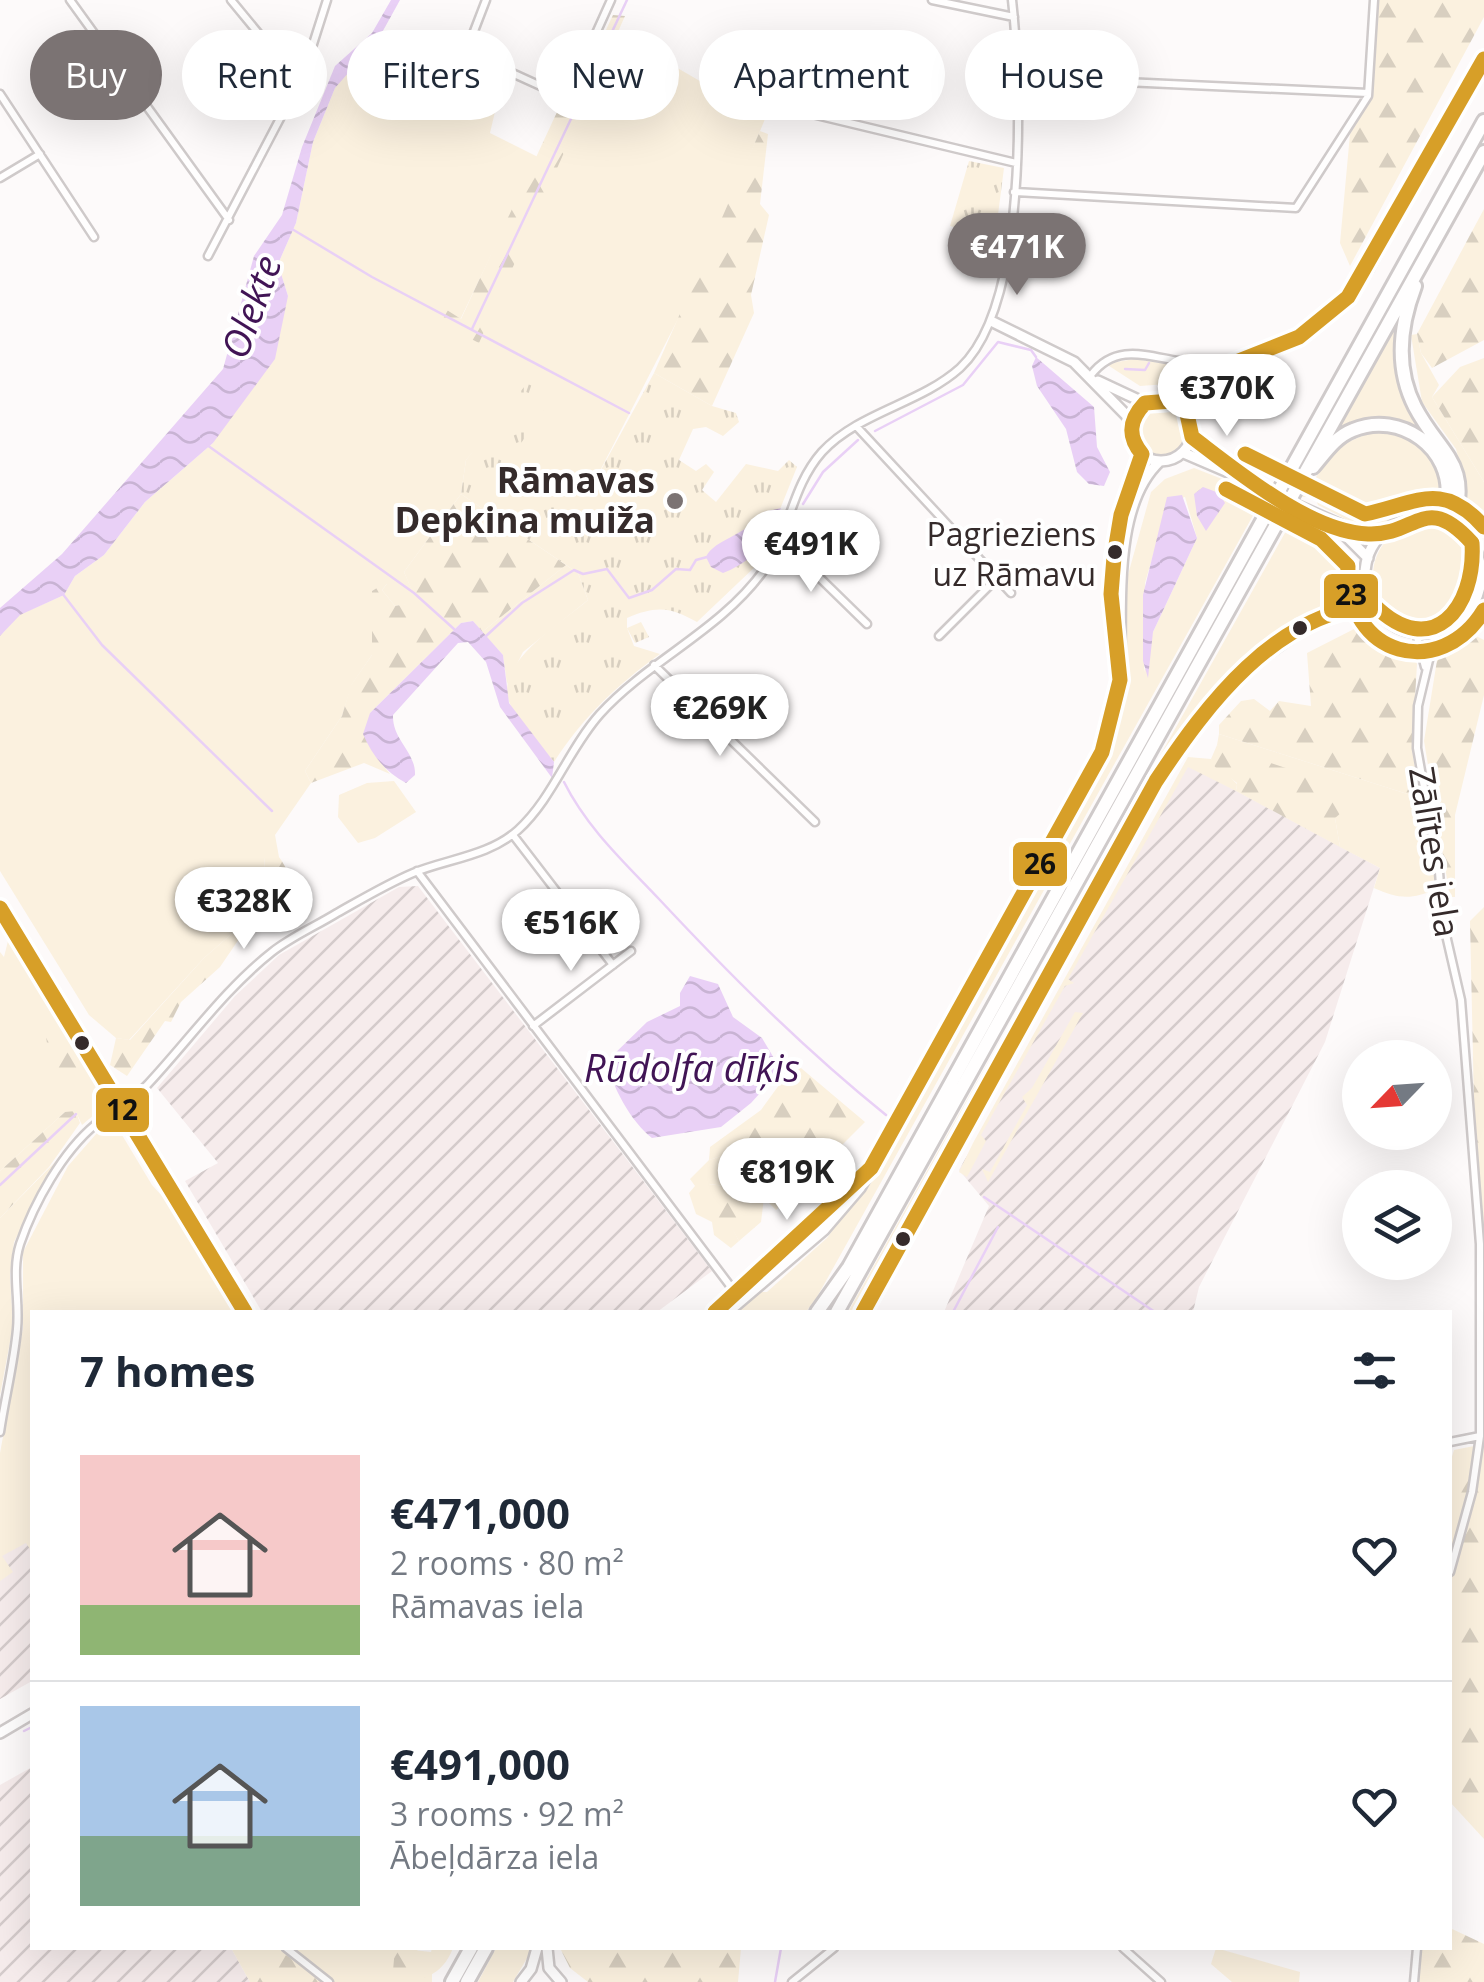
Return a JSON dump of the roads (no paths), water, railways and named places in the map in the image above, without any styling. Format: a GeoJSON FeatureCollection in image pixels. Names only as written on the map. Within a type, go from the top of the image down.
{"type":"FeatureCollection","features":[{"type":"Feature","properties":{"kind":"highway"},"geometry":{"type":"LineString","coordinates":[[820,1310],[1484,121]]}},
{"type":"Feature","properties":{"kind":"highway"},"geometry":{"type":"LineString","coordinates":[[838,1310],[1484,152]]}},
{"type":"Feature","properties":{"kind":"highway"},"geometry":{"type":"LineString","coordinates":[[1419,264],[1406,310],[1402,356],[1415,406],[1449,452],[1457,472],[1459,504],[1453,525]]}},
{"type":"Feature","properties":{"kind":"highway"},"geometry":{"type":"LineString","coordinates":[[1302,473],[1356,428],[1397,426],[1426,442],[1442,464],[1447,500],[1434,518]]}},
{"type":"Feature","properties":{"kind":"highway"},"geometry":{"type":"LineString","coordinates":[[452,1982],[470,1950]]}},
{"type":"Feature","properties":{"kind":"highway"},"geometry":{"type":"LineString","coordinates":[[466,1982],[485,1950]]}},
{"type":"Feature","properties":{"kind":"main road"},"geometry":{"type":"LineString","coordinates":[[992,322],[1053,349],[1093,377],[1145,403],[1172,401],[1216,370],[1299,337],[1340,307],[1369,268],[1484,59]]}},
{"type":"Feature","properties":{"kind":"main road"},"geometry":{"type":"LineString","coordinates":[[1187,414],[1216,370]]}},
{"type":"Feature","properties":{"kind":"main road"},"geometry":{"type":"LineString","coordinates":[[1093,377],[1131,420]]}},
{"type":"Feature","properties":{"kind":"main road"},"geometry":{"type":"LineString","coordinates":[[1172,401],[1187,414],[1192,437],[1234,471]]}},
{"type":"Feature","properties":{"kind":"main road"},"geometry":{"type":"LineString","coordinates":[[1145,403],[1131,420],[1131,439],[1142,454],[1160,462]]}},
{"type":"Feature","properties":{"kind":"main road"},"geometry":{"type":"LineString","coordinates":[[730,1310],[824,1230],[871,1168],[1102,752],[1118,693],[1122,568],[1130,521],[1144,480],[1160,462],[1184,452],[1192,437]]}},
{"type":"Feature","properties":{"kind":"main road"},"geometry":{"type":"LineString","coordinates":[[1184,452],[1234,471],[1268,490]]}},
{"type":"Feature","properties":{"kind":"main road"},"geometry":{"type":"LineString","coordinates":[[1118,648],[1111,594],[1114,557],[1121,515],[1142,454]]}},
{"type":"Feature","properties":{"kind":"main road"},"geometry":{"type":"LineString","coordinates":[[1298,506],[1361,534],[1385,531],[1411,518],[1434,518],[1453,525],[1479,545],[1482,567],[1473,604],[1457,622],[1436,632],[1416,633],[1390,622],[1374,606],[1366,584],[1368,558],[1385,531]]}},
{"type":"Feature","properties":{"kind":"main road"},"geometry":{"type":"LineString","coordinates":[[1332,523],[1368,558]]}},
{"type":"Feature","properties":{"kind":"main road"},"geometry":{"type":"LineString","coordinates":[[864,1310],[1171,757],[1202,712],[1248,668],[1366,584]]}},
{"type":"Feature","properties":{"kind":"main road"},"geometry":{"type":"LineString","coordinates":[[1473,604],[1484,611]]}},
{"type":"Feature","properties":{"kind":"main road"},"geometry":{"type":"LineString","coordinates":[[1325,614],[1352,606],[1374,606]]}},
{"type":"Feature","properties":{"kind":"main road"},"geometry":{"type":"LineString","coordinates":[[0,908],[245,1310]]}},
{"type":"Feature","properties":{"kind":"main road"},"geometry":{"type":"LineString","coordinates":[[716,1310],[800,1238],[871,1168]]}},
{"type":"Feature","properties":{"kind":"main road"},"geometry":{"type":"LineString","coordinates":[[0,1733],[30,1715]]}},
{"type":"Feature","properties":{"kind":"main road"},"geometry":{"type":"LineString","coordinates":[[520,1982],[536,1950]]}},
{"type":"Feature","properties":{"kind":"main road"},"geometry":{"type":"LineString","coordinates":[[547,1950],[549,1968],[562,1982]]}},
{"type":"Feature","properties":{"kind":"main road"},"geometry":{"type":"LineString","coordinates":[[530,1969],[549,1968]]}},
{"type":"Feature","properties":{"kind":"street"},"geometry":{"type":"LineString","coordinates":[[70,0],[229,220]]}},
{"type":"Feature","properties":{"kind":"street"},"geometry":{"type":"LineString","coordinates":[[230,0],[255,30]]}},
{"type":"Feature","properties":{"kind":"street"},"geometry":{"type":"LineString","coordinates":[[317,30],[327,0]]}},
{"type":"Feature","properties":{"kind":"street"},"geometry":{"type":"LineString","coordinates":[[486,0],[466,52],[556,93],[570,90],[611,0]]}},
{"type":"Feature","properties":{"kind":"street"},"geometry":{"type":"LineString","coordinates":[[932,0],[1014,17]]}},
{"type":"Feature","properties":{"kind":"street"},"geometry":{"type":"LineString","coordinates":[[1012,0],[1014,30]]}},
{"type":"Feature","properties":{"kind":"street"},"geometry":{"type":"LineString","coordinates":[[1014,192],[1296,208],[1368,93],[1371,0]]}},
{"type":"Feature","properties":{"kind":"street"},"geometry":{"type":"LineString","coordinates":[[1139,83],[1368,93]]}},
{"type":"Feature","properties":{"kind":"street"},"geometry":{"type":"LineString","coordinates":[[0,94],[94,237]]}},
{"type":"Feature","properties":{"kind":"street"},"geometry":{"type":"LineString","coordinates":[[208,256],[281,120]]}},
{"type":"Feature","properties":{"kind":"street"},"geometry":{"type":"LineString","coordinates":[[836,120],[1016,164]]}},
{"type":"Feature","properties":{"kind":"street"},"geometry":{"type":"LineString","coordinates":[[0,1432],[17,1334],[16,1262],[25,1230],[79,1141],[121,1108],[276,949],[417,871],[490,848],[513,835],[533,815],[562,764],[599,715],[742,595],[780,540],[808,469],[828,447],[948,378],[969,358],[992,322],[1004,271],[1014,192],[1016,120]]}},
{"type":"Feature","properties":{"kind":"street"},"geometry":{"type":"LineString","coordinates":[[0,178],[40,154]]}},
{"type":"Feature","properties":{"kind":"street"},"geometry":{"type":"LineString","coordinates":[[1093,377],[1104,360],[1120,354],[1178,361]]}},
{"type":"Feature","properties":{"kind":"street"},"geometry":{"type":"LineString","coordinates":[[857,427],[1011,592]]}},
{"type":"Feature","properties":{"kind":"street"},"geometry":{"type":"LineString","coordinates":[[780,540],[867,624]]}},
{"type":"Feature","properties":{"kind":"street"},"geometry":{"type":"LineString","coordinates":[[939,636],[997,578]]}},
{"type":"Feature","properties":{"kind":"street","name":"Zālītes iela"},"geometry":{"type":"LineString","coordinates":[[1436,632],[1425,668],[1417,748],[1468,1060],[1480,1244],[1480,1436],[1472,1492],[1452,1565]]}},
{"type":"Feature","properties":{"kind":"street","name":"Zālītes iela"},"geometry":{"type":"LineString","coordinates":[[1416,633],[1425,668]]}},
{"type":"Feature","properties":{"kind":"street"},"geometry":{"type":"LineString","coordinates":[[654,665],[815,822]]}},
{"type":"Feature","properties":{"kind":"street"},"geometry":{"type":"LineString","coordinates":[[513,835],[613,965]]}},
{"type":"Feature","properties":{"kind":"street"},"geometry":{"type":"LineString","coordinates":[[417,871],[734,1291]]}},
{"type":"Feature","properties":{"kind":"street"},"geometry":{"type":"LineString","coordinates":[[533,1026],[631,952]]}},
{"type":"Feature","properties":{"kind":"street"},"geometry":{"type":"LineString","coordinates":[[1452,1442],[1480,1436]]}},
{"type":"Feature","properties":{"kind":"street"},"geometry":{"type":"LineString","coordinates":[[289,1950],[329,1982]]}},
{"type":"Feature","properties":{"kind":"street"},"geometry":{"type":"LineString","coordinates":[[792,1982],[832,1950]]}},
{"type":"Feature","properties":{"kind":"street"},"geometry":{"type":"LineString","coordinates":[[1125,1950],[1161,1982]]}},
{"type":"Feature","properties":{"kind":"street"},"geometry":{"type":"LineString","coordinates":[[1414,1982],[1416,1950]]}},
{"type":"Feature","properties":{"kind":"water","name":"Olekte"},"geometry":{"type":"Polygon","coordinates":[[[391,0],[400,0],[383,30],[374,30],[391,0]]]}},
{"type":"Feature","properties":{"kind":"water","name":"Olekte"},"geometry":{"type":"Polygon","coordinates":[[[347,55],[347,74],[335,88],[327,108],[327,86],[335,66],[347,55]]]}},
{"type":"Feature","properties":{"kind":"water","name":"Olekte"},"geometry":{"type":"Polygon","coordinates":[[[313,120],[322,120],[313,142],[296,223],[278,264],[288,296],[275,359],[213,443],[145,502],[104,555],[75,576],[64,595],[20,615],[0,636],[0,608],[62,554],[223,369],[254,256],[282,215],[313,120]]]}},
{"type":"Feature","properties":{"kind":"water"},"geometry":{"type":"Polygon","coordinates":[[[1036,357],[1094,407],[1097,447],[1110,472],[1104,486],[1089,484],[1077,472],[1066,429],[1037,386],[1032,366],[1036,357]]]}},
{"type":"Feature","properties":{"kind":"water"},"geometry":{"type":"Polygon","coordinates":[[[1203,487],[1219,493],[1225,503],[1206,531],[1197,516],[1194,494],[1203,487]]]}},
{"type":"Feature","properties":{"kind":"water"},"geometry":{"type":"Polygon","coordinates":[[[1182,495],[1197,538],[1153,632],[1148,678],[1143,661],[1143,595],[1167,497],[1182,495]]]}},
{"type":"Feature","properties":{"kind":"water"},"geometry":{"type":"Polygon","coordinates":[[[781,508],[765,539],[744,562],[723,573],[711,567],[706,557],[710,551],[764,512],[781,508]]]}},
{"type":"Feature","properties":{"kind":"water"},"geometry":{"type":"Polygon","coordinates":[[[473,621],[503,655],[509,703],[554,762],[552,778],[500,707],[486,662],[468,642],[458,643],[393,715],[396,732],[412,759],[415,775],[406,783],[398,779],[367,742],[363,734],[370,713],[461,623],[473,621]]]}},
{"type":"Feature","properties":{"kind":"water","name":"Rūdolfa dīķis"},"geometry":{"type":"Polygon","coordinates":[[[690,976],[718,984],[733,1017],[762,1038],[781,1070],[751,1103],[721,1127],[652,1138],[623,1103],[607,1061],[647,1022],[680,1006],[680,993],[690,976]]]}},
{"type":"Feature","properties":{"kind":"waterway"},"geometry":{"type":"LineString","coordinates":[[472,329],[627,0]]}},
{"type":"Feature","properties":{"kind":"waterway"},"geometry":{"type":"LineString","coordinates":[[292,229],[372,277],[629,413]]}},
{"type":"Feature","properties":{"kind":"waterway"},"geometry":{"type":"LineString","coordinates":[[875,431],[963,385],[998,342],[1031,350],[1036,357]]}},
{"type":"Feature","properties":{"kind":"waterway"},"geometry":{"type":"LineString","coordinates":[[1125,369],[1145,370],[1149,363]]}},
{"type":"Feature","properties":{"kind":"waterway"},"geometry":{"type":"LineString","coordinates":[[803,504],[823,472],[858,440]]}},
{"type":"Feature","properties":{"kind":"waterway"},"geometry":{"type":"LineString","coordinates":[[207,445],[414,593],[454,629]]}},
{"type":"Feature","properties":{"kind":"waterway"},"geometry":{"type":"LineString","coordinates":[[486,636],[522,603],[574,570],[583,574],[607,569],[629,598],[652,590],[676,569],[690,570],[696,560],[707,557]]}},
{"type":"Feature","properties":{"kind":"waterway"},"geometry":{"type":"LineString","coordinates":[[62,593],[102,645],[272,811]]}},
{"type":"Feature","properties":{"kind":"waterway"},"geometry":{"type":"LineString","coordinates":[[564,782],[607,844],[713,956],[797,1038],[886,1115]]}},
{"type":"Feature","properties":{"kind":"waterway"},"geometry":{"type":"LineString","coordinates":[[0,1185],[76,1114]]}},
{"type":"Feature","properties":{"kind":"waterway"},"geometry":{"type":"LineString","coordinates":[[984,1197],[1152,1310]]}},
{"type":"Feature","properties":{"kind":"waterway"},"geometry":{"type":"LineString","coordinates":[[954,1310],[998,1227]]}},
{"type":"Feature","properties":{"kind":"waterway"},"geometry":{"type":"LineString","coordinates":[[24,1731],[30,1728]]}},
{"type":"Feature","properties":{"kind":"waterway"},"geometry":{"type":"LineString","coordinates":[[775,1982],[781,1950]]}},
{"type":"Feature","properties":{"kind":"place","name":"Rāmavas Depkina muiža"},"geometry":{"type":"Point","coordinates":[675,501]}},
{"type":"Feature","properties":{"kind":"place","name":"Pagrieziens uz Rāmavu"},"geometry":{"type":"Point","coordinates":[1115,552]}}]}
